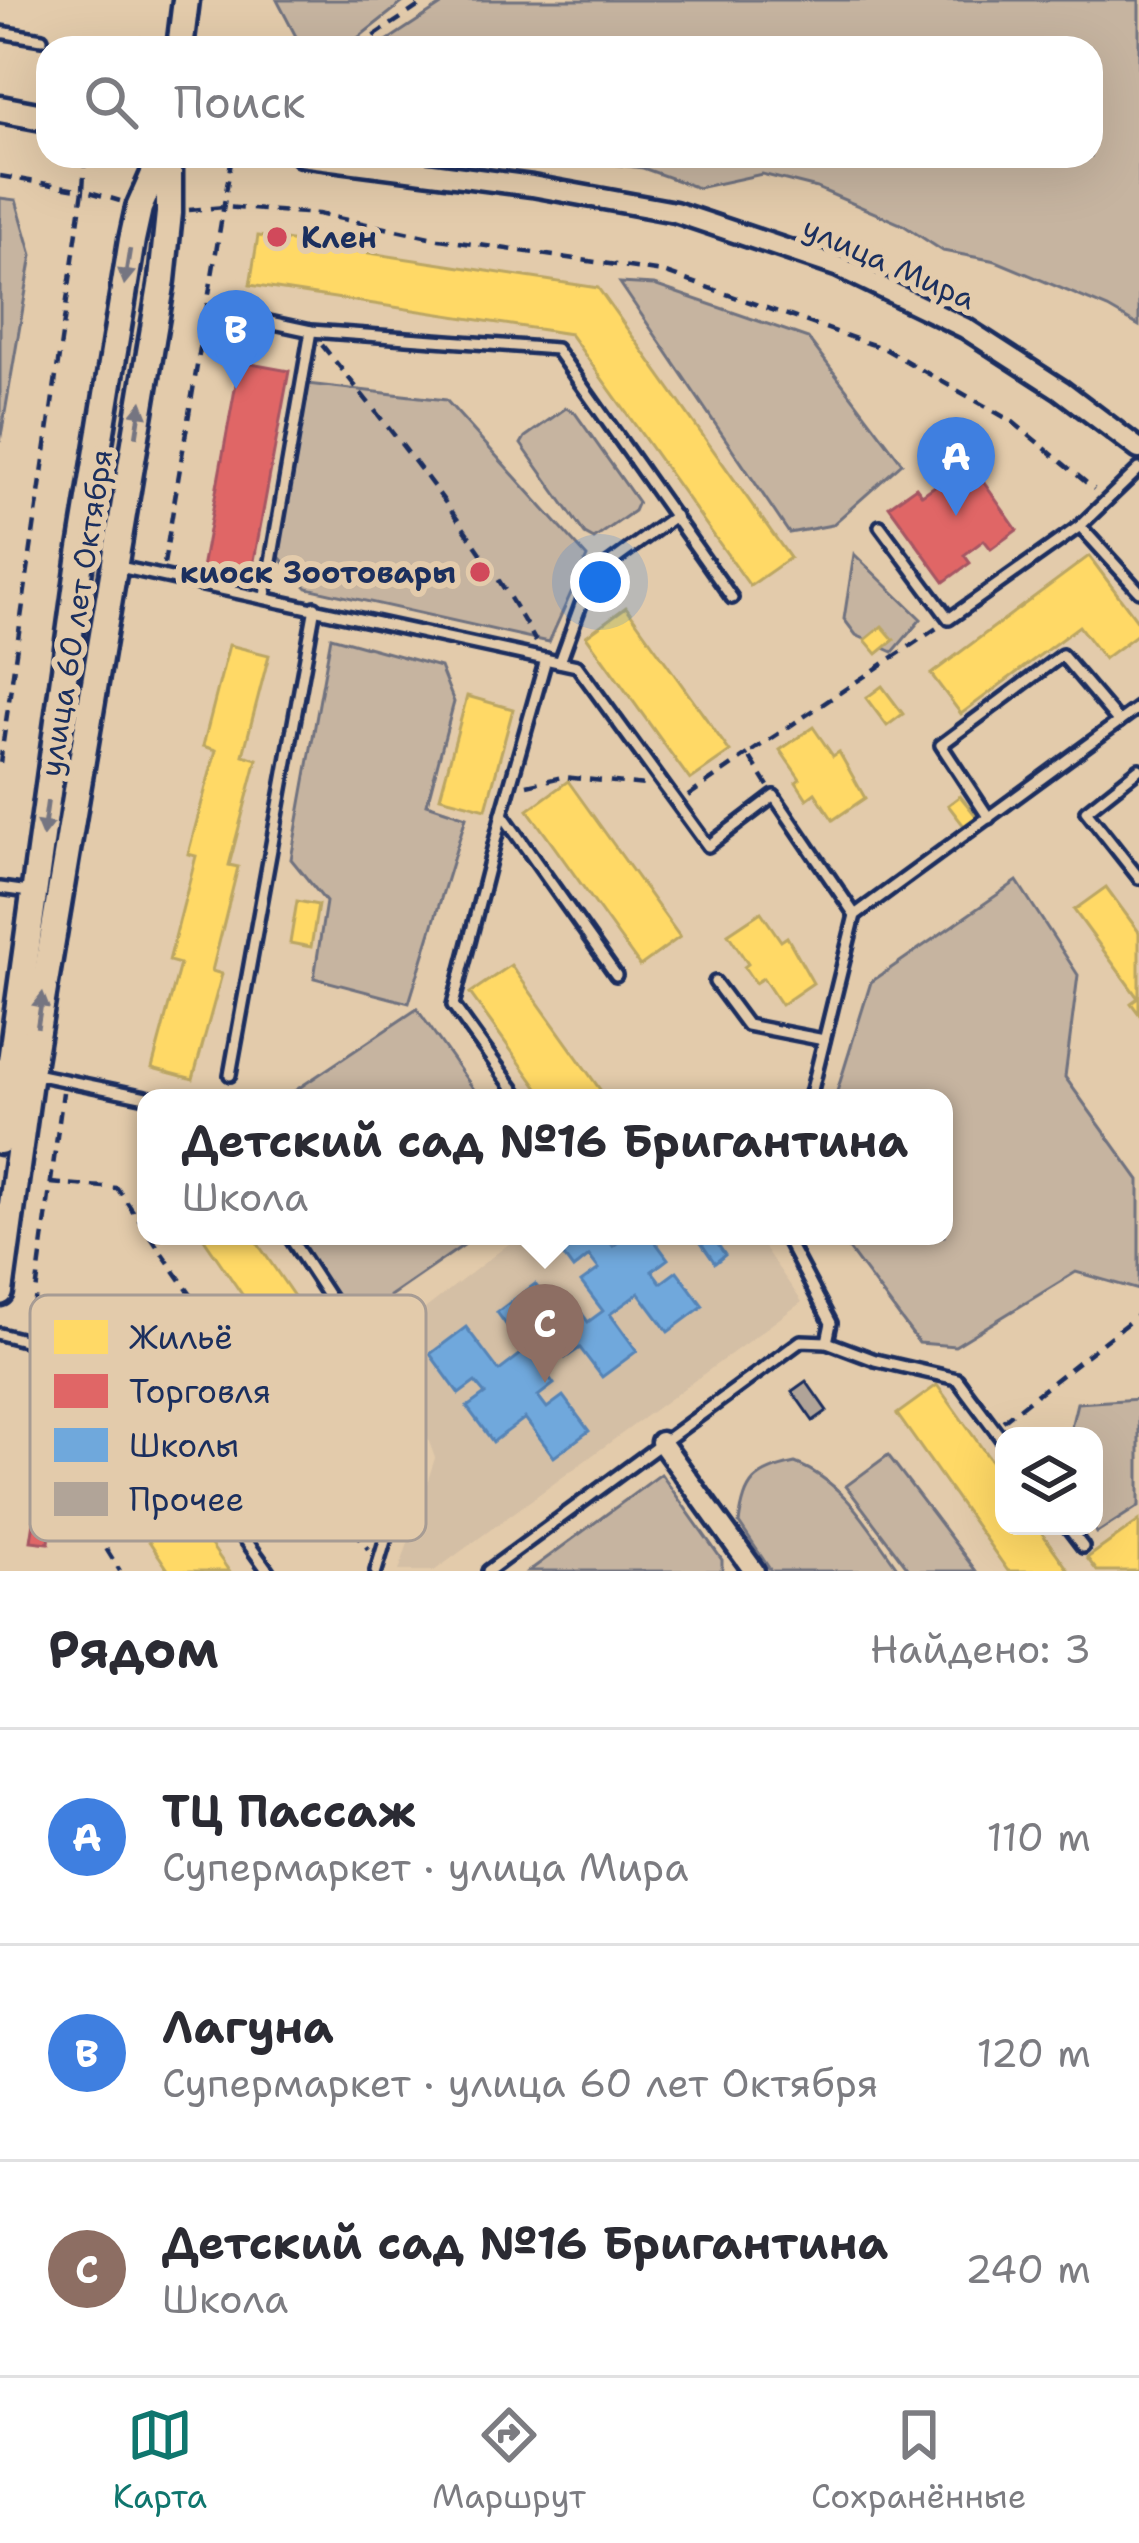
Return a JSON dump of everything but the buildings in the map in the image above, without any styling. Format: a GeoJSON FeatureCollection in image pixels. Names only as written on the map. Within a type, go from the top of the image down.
{"type":"FeatureCollection","features":[{"type":"Feature","properties":{"kind":"main road"},"geometry":{"type":"LineString","coordinates":[[182,36],[186,0]]}},
{"type":"Feature","properties":{"kind":"main road"},"geometry":{"type":"LineString","coordinates":[[0,109],[36,116]]}},
{"type":"Feature","properties":{"kind":"main road","name":"улица 60 лет Октября"},"geometry":{"type":"LineString","coordinates":[[0,1292],[35,893],[80,561],[140,208],[160,168]]}},
{"type":"Feature","properties":{"kind":"main road","name":"улица 60 лет Октября"},"geometry":{"type":"LineString","coordinates":[[0,1141],[20,1072],[115,566],[169,213],[167,168]]}},
{"type":"Feature","properties":{"kind":"main road"},"geometry":{"type":"LineString","coordinates":[[80,561],[115,566]]}},
{"type":"Feature","properties":{"kind":"street","name":"улица Мира"},"geometry":{"type":"LineString","coordinates":[[393,168],[532,186],[675,212],[839,267],[965,328],[1061,390],[1139,449]]}},
{"type":"Feature","properties":{"kind":"street"},"geometry":{"type":"LineString","coordinates":[[662,1442],[748,1569]]}},
{"type":"Feature","properties":{"kind":"lane"},"geometry":{"type":"LineString","coordinates":[[0,32],[36,38]]}},
{"type":"Feature","properties":{"kind":"lane"},"geometry":{"type":"LineString","coordinates":[[260,320],[311,332],[556,349],[732,598]]}},
{"type":"Feature","properties":{"kind":"lane"},"geometry":{"type":"LineString","coordinates":[[265,596],[311,332]]}},
{"type":"Feature","properties":{"kind":"lane"},"geometry":{"type":"LineString","coordinates":[[880,526],[950,620],[1081,526],[1139,469]]}},
{"type":"Feature","properties":{"kind":"lane"},"geometry":{"type":"LineString","coordinates":[[560,662],[591,577],[675,516]]}},
{"type":"Feature","properties":{"kind":"lane"},"geometry":{"type":"LineString","coordinates":[[1081,526],[1139,591]]}},
{"type":"Feature","properties":{"kind":"lane"},"geometry":{"type":"LineString","coordinates":[[115,566],[577,666],[707,846],[774,796],[855,915]]}},
{"type":"Feature","properties":{"kind":"lane"},"geometry":{"type":"LineString","coordinates":[[230,1075],[315,607]]}},
{"type":"Feature","properties":{"kind":"lane"},"geometry":{"type":"LineString","coordinates":[[989,818],[941,745],[1063,655],[1119,722]]}},
{"type":"Feature","properties":{"kind":"lane"},"geometry":{"type":"LineString","coordinates":[[514,1089],[453,1005],[546,659]]}},
{"type":"Feature","properties":{"kind":"lane"},"geometry":{"type":"LineString","coordinates":[[812,1089],[855,915],[1139,707]]}},
{"type":"Feature","properties":{"kind":"lane"},"geometry":{"type":"LineString","coordinates":[[1139,770],[1086,811],[1139,878]]}},
{"type":"Feature","properties":{"kind":"lane"},"geometry":{"type":"LineString","coordinates":[[502,814],[616,975]]}},
{"type":"Feature","properties":{"kind":"lane"},"geometry":{"type":"LineString","coordinates":[[0,888],[35,893]]}},
{"type":"Feature","properties":{"kind":"lane"},"geometry":{"type":"LineString","coordinates":[[716,982],[746,1025],[824,1040]]}},
{"type":"Feature","properties":{"kind":"lane"},"geometry":{"type":"LineString","coordinates":[[20,1072],[137,1095]]}},
{"type":"Feature","properties":{"kind":"lane"},"geometry":{"type":"LineString","coordinates":[[295,1245],[328,1295]]}},
{"type":"Feature","properties":{"kind":"lane"},"geometry":{"type":"LineString","coordinates":[[790,1245],[831,1323],[827,1342]]}},
{"type":"Feature","properties":{"kind":"lane"},"geometry":{"type":"LineString","coordinates":[[0,1334],[30,1342]]}},
{"type":"Feature","properties":{"kind":"lane"},"geometry":{"type":"LineString","coordinates":[[488,1571],[801,1341],[827,1342],[875,1360],[957,1379],[994,1428]]}},
{"type":"Feature","properties":{"kind":"lane"},"geometry":{"type":"LineString","coordinates":[[1074,1535],[1083,1547]]}},
{"type":"Feature","properties":{"kind":"lane"},"geometry":{"type":"LineString","coordinates":[[246,1541],[268,1571]]}},
{"type":"Feature","properties":{"kind":"path"},"geometry":{"type":"LineString","coordinates":[[374,36],[428,0]]}},
{"type":"Feature","properties":{"kind":"path"},"geometry":{"type":"LineString","coordinates":[[0,763],[84,168]]}},
{"type":"Feature","properties":{"kind":"path"},"geometry":{"type":"LineString","coordinates":[[162,575],[230,168]]}},
{"type":"Feature","properties":{"kind":"path"},"geometry":{"type":"LineString","coordinates":[[0,176],[83,190],[140,208]]}},
{"type":"Feature","properties":{"kind":"path"},"geometry":{"type":"LineString","coordinates":[[169,213],[224,207],[318,214],[439,238],[663,272],[885,349],[1013,422],[1108,500]]}},
{"type":"Feature","properties":{"kind":"path"},"geometry":{"type":"LineString","coordinates":[[206,305],[260,320]]}},
{"type":"Feature","properties":{"kind":"path"},"geometry":{"type":"LineString","coordinates":[[311,332],[418,463],[513,599],[546,659]]}},
{"type":"Feature","properties":{"kind":"path"},"geometry":{"type":"LineString","coordinates":[[679,803],[950,620]]}},
{"type":"Feature","properties":{"kind":"path"},"geometry":{"type":"LineString","coordinates":[[748,754],[774,796]]}},
{"type":"Feature","properties":{"kind":"path"},"geometry":{"type":"LineString","coordinates":[[510,789],[562,777],[668,788]]}},
{"type":"Feature","properties":{"kind":"path"},"geometry":{"type":"LineString","coordinates":[[36,1295],[64,1080]]}},
{"type":"Feature","properties":{"kind":"path"},"geometry":{"type":"LineString","coordinates":[[50,1183],[117,1188],[137,1217]]}},
{"type":"Feature","properties":{"kind":"path"},"geometry":{"type":"LineString","coordinates":[[156,1245],[191,1295]]}},
{"type":"Feature","properties":{"kind":"path"},"geometry":{"type":"LineString","coordinates":[[994,1428],[1139,1313]]}},
{"type":"Feature","properties":{"kind":"path"},"geometry":{"type":"LineString","coordinates":[[101,1541],[120,1571]]}},
{"type":"Feature","properties":{"kind":"path"},"geometry":{"type":"LineString","coordinates":[[360,1541],[378,1567]]}},
{"type":"Feature","properties":{"kind":"shaded area"},"geometry":{"type":"Polygon","coordinates":[[[277,0],[406,0],[360,36],[296,36],[277,0]]]}},
{"type":"Feature","properties":{"kind":"shaded area"},"geometry":{"type":"Polygon","coordinates":[[[449,0],[1139,0],[1139,326],[996,261],[943,251],[903,225],[817,188],[762,174],[698,188],[643,168],[1103,168],[1103,36],[394,36],[449,0]]]}},
{"type":"Feature","properties":{"kind":"shaded area"},"geometry":{"type":"Polygon","coordinates":[[[0,198],[16,200],[32,255],[0,442],[0,198]]]}},
{"type":"Feature","properties":{"kind":"shaded area"},"geometry":{"type":"Polygon","coordinates":[[[620,283],[654,285],[808,338],[902,463],[832,525],[789,533],[620,283]]]}},
{"type":"Feature","properties":{"kind":"shaded area"},"geometry":{"type":"Polygon","coordinates":[[[307,384],[446,400],[587,557],[549,642],[307,588],[274,551],[307,384]]]}},
{"type":"Feature","properties":{"kind":"shaded area"},"geometry":{"type":"Polygon","coordinates":[[[566,408],[575,413],[638,502],[634,511],[594,539],[585,534],[521,444],[566,408]]]}},
{"type":"Feature","properties":{"kind":"shaded area"},"geometry":{"type":"Polygon","coordinates":[[[854,554],[921,619],[893,652],[856,635],[844,619],[854,554]]]}},
{"type":"Feature","properties":{"kind":"shaded area"},"geometry":{"type":"Polygon","coordinates":[[[331,637],[440,667],[454,702],[427,804],[466,817],[409,1003],[314,978],[326,902],[291,859],[331,637]]]}},
{"type":"Feature","properties":{"kind":"shaded area"},"geometry":{"type":"Polygon","coordinates":[[[1017,881],[1078,975],[1065,1077],[1139,1180],[1139,1290],[1076,1272],[955,1346],[919,1343],[846,1245],[953,1245],[953,1089],[838,1089],[871,982],[1017,881]]]}},
{"type":"Feature","properties":{"kind":"shaded area"},"geometry":{"type":"Polygon","coordinates":[[[417,1009],[474,1089],[297,1089],[417,1009]]]}},
{"type":"Feature","properties":{"kind":"shaded area"},"geometry":{"type":"Polygon","coordinates":[[[300,1245],[464,1245],[391,1295],[333,1295],[300,1245]]]}},
{"type":"Feature","properties":{"kind":"shaded area"},"geometry":{"type":"Polygon","coordinates":[[[507,1245],[762,1245],[802,1302],[434,1571],[399,1571],[409,1541],[426,1541],[426,1486],[435,1458],[426,1434],[426,1308],[507,1245]]]}},
{"type":"Feature","properties":{"kind":"shaded area"},"geometry":{"type":"Polygon","coordinates":[[[1139,1399],[1139,1506],[1103,1529],[1103,1427],[1071,1427],[1077,1403],[1139,1399]]]}},
{"type":"Feature","properties":{"kind":"shaded area"},"geometry":{"type":"Polygon","coordinates":[[[888,1455],[976,1571],[910,1571],[846,1486],[888,1455]]]}},
{"type":"Feature","properties":{"kind":"shaded area"},"geometry":{"type":"Polygon","coordinates":[[[795,1463],[842,1495],[900,1571],[771,1571],[739,1523],[741,1509],[749,1488],[761,1475],[795,1463]]]}},
{"type":"Feature","properties":{"kind":"shaded area"},"geometry":{"type":"Polygon","coordinates":[[[661,1474],[722,1560],[722,1571],[529,1571],[661,1474]]]}},
{"type":"Feature","properties":{"kind":"place","name":"Клен"},"geometry":{"type":"Point","coordinates":[277,237]}},
{"type":"Feature","properties":{"kind":"place","name":"Лагуна"},"geometry":{"type":"Point","coordinates":[236,389]}},
{"type":"Feature","properties":{"kind":"place","name":"ТЦ Пассаж"},"geometry":{"type":"Point","coordinates":[956,516]}},
{"type":"Feature","properties":{"kind":"place","name":"киоск Зоотовары"},"geometry":{"type":"Point","coordinates":[480,572]}},
{"type":"Feature","properties":{"kind":"place","name":"Детский сад №16 Бригантина"},"geometry":{"type":"Point","coordinates":[545,1383]}}]}
